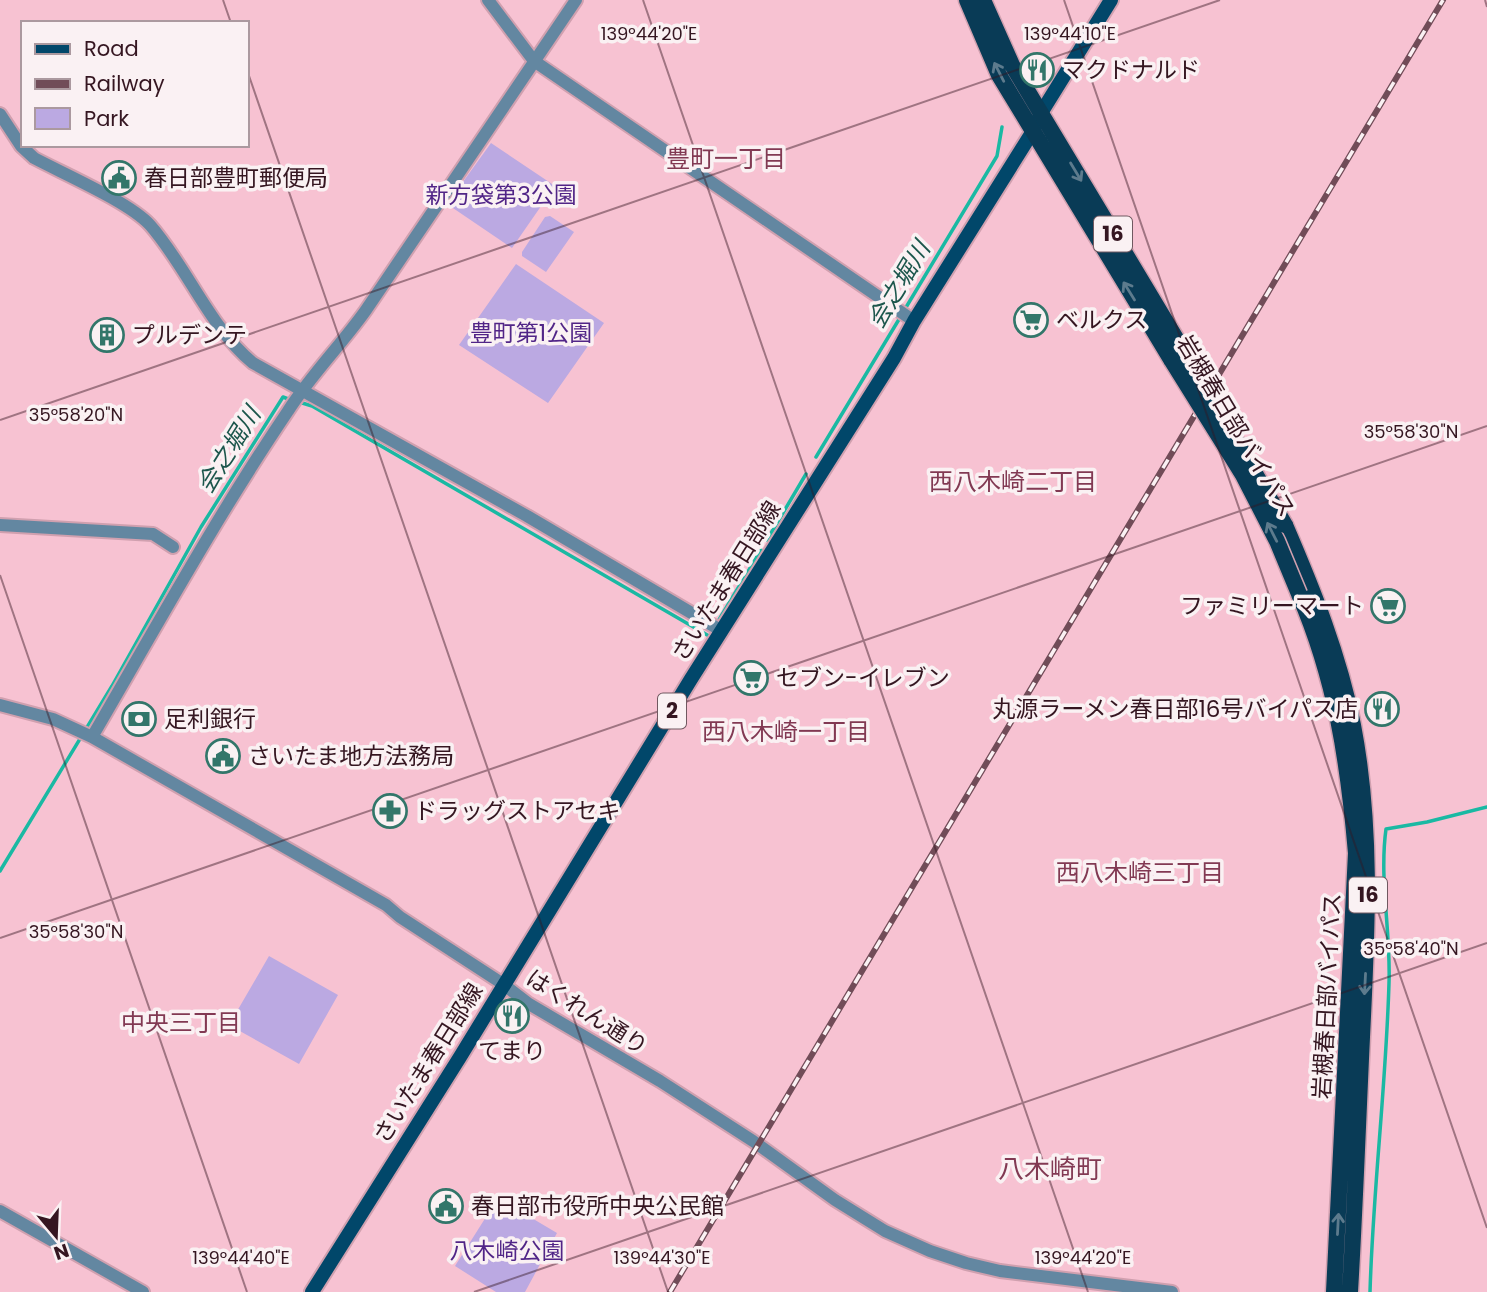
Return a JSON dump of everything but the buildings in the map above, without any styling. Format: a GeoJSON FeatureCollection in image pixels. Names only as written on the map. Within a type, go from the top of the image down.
{"type":"FeatureCollection","features":[{"type":"Feature","properties":{"kind":"highway","name":"岩槻春日部バイパス"},"geometry":{"type":"LineString","coordinates":[[967,0],[999,75],[1284,524],[1305,590],[1340,720],[1356,853],[1334,1292]]}},
{"type":"Feature","properties":{"kind":"highway","name":"岩槻春日部バイパス"},"geometry":{"type":"LineString","coordinates":[[983,0],[1012,65],[1179,358]]}},
{"type":"Feature","properties":{"kind":"highway","name":"岩槻春日部バイパス"},"geometry":{"type":"LineString","coordinates":[[1305,590],[1342,676],[1350,712],[1367,836],[1368,918],[1350,1292]]}},
{"type":"Feature","properties":{"kind":"main road","name":"さいたま春日部線"},"geometry":{"type":"LineString","coordinates":[[312,1292],[503,984],[717,629],[894,358],[907,316],[1033,131],[1106,2]]}},
{"type":"Feature","properties":{"kind":"street"},"geometry":{"type":"LineString","coordinates":[[488,0],[534,61],[907,316]]}},
{"type":"Feature","properties":{"kind":"street"},"geometry":{"type":"LineString","coordinates":[[91,736],[232,496],[298,395],[340,346],[366,310],[576,0]]}},
{"type":"Feature","properties":{"kind":"street"},"geometry":{"type":"LineString","coordinates":[[0,114],[21,146]]}},
{"type":"Feature","properties":{"kind":"street"},"geometry":{"type":"LineString","coordinates":[[22,147],[34,158],[140,216],[159,236],[241,353],[298,395],[516,510],[717,629]]}},
{"type":"Feature","properties":{"kind":"street"},"geometry":{"type":"LineString","coordinates":[[0,525],[153,534],[173,547]]}},
{"type":"Feature","properties":{"kind":"street","name":"はくれん通り"},"geometry":{"type":"LineString","coordinates":[[0,705],[33,712],[91,736],[386,905],[529,1004],[695,1103],[885,1231],[930,1251],[1000,1271],[1172,1292]]}},
{"type":"Feature","properties":{"kind":"street"},"geometry":{"type":"LineString","coordinates":[[0,1211],[143,1292]]}},
{"type":"Feature","properties":{"kind":"green space","name":"新方袋第3公園"},"geometry":{"type":"Polygon","coordinates":[[[491,143],[555,186],[512,248],[447,204],[491,143]]]}},
{"type":"Feature","properties":{"kind":"green space"},"geometry":{"type":"Polygon","coordinates":[[[550,216],[574,232],[546,272],[522,256],[522,252],[545,217],[550,216]]]}},
{"type":"Feature","properties":{"kind":"green space","name":"豊町第1公園"},"geometry":{"type":"Polygon","coordinates":[[[516,264],[604,323],[548,403],[459,345],[516,264]]]}},
{"type":"Feature","properties":{"kind":"green space"},"geometry":{"type":"Polygon","coordinates":[[[269,956],[338,995],[299,1064],[229,1025],[269,956]]]}},
{"type":"Feature","properties":{"kind":"green space","name":"八木崎公園"},"geometry":{"type":"Polygon","coordinates":[[[498,1198],[557,1233],[525,1292],[496,1292],[455,1266],[498,1198]]]}},
{"type":"Feature","properties":{"kind":"waterway","name":"会之堀川"},"geometry":{"type":"LineString","coordinates":[[905,309],[997,156],[1002,127]]}},
{"type":"Feature","properties":{"kind":"waterway","name":"会之堀川"},"geometry":{"type":"LineString","coordinates":[[816,457],[901,316]]}},
{"type":"Feature","properties":{"kind":"waterway","name":"会之堀川"},"geometry":{"type":"LineString","coordinates":[[0,871],[112,686],[201,527],[283,397],[291,400]]}},
{"type":"Feature","properties":{"kind":"waterway","name":"会之堀川"},"geometry":{"type":"LineString","coordinates":[[299,402],[312,406],[709,636]]}},
{"type":"Feature","properties":{"kind":"waterway","name":"会之堀川"},"geometry":{"type":"LineString","coordinates":[[767,540],[806,474]]}},
{"type":"Feature","properties":{"kind":"waterway","name":"会之堀川"},"geometry":{"type":"LineString","coordinates":[[717,623],[761,550]]}},
{"type":"Feature","properties":{"kind":"waterway"},"geometry":{"type":"LineString","coordinates":[[1370,1292],[1389,983],[1384,887],[1386,829],[1487,807]]}},
{"type":"Feature","properties":{"kind":"railway"},"geometry":{"type":"LineString","coordinates":[[670,1292],[1443,0]]}},
{"type":"Feature","properties":{"kind":"place","name":"マクドナルド"},"geometry":{"type":"Point","coordinates":[1037,70]}},
{"type":"Feature","properties":{"kind":"place","name":"春日部豊町郵便局"},"geometry":{"type":"Point","coordinates":[119,178]}},
{"type":"Feature","properties":{"kind":"place","name":"ベルクス"},"geometry":{"type":"Point","coordinates":[1031,320]}},
{"type":"Feature","properties":{"kind":"place","name":"プルデンテ"},"geometry":{"type":"Point","coordinates":[107,335]}},
{"type":"Feature","properties":{"kind":"place","name":"ファミリーマート"},"geometry":{"type":"Point","coordinates":[1388,606]}},
{"type":"Feature","properties":{"kind":"place","name":"セブン-イレブン"},"geometry":{"type":"Point","coordinates":[751,678]}},
{"type":"Feature","properties":{"kind":"place","name":"丸源ラーメン春日部16号バイパス店"},"geometry":{"type":"Point","coordinates":[1382,709]}},
{"type":"Feature","properties":{"kind":"place","name":"足利銀行"},"geometry":{"type":"Point","coordinates":[139,719]}},
{"type":"Feature","properties":{"kind":"place","name":"さいたま地方法務局"},"geometry":{"type":"Point","coordinates":[223,756]}},
{"type":"Feature","properties":{"kind":"place","name":"ドラッグストアセキ"},"geometry":{"type":"Point","coordinates":[390,811]}},
{"type":"Feature","properties":{"kind":"place","name":"てまり"},"geometry":{"type":"Point","coordinates":[512,1016]}},
{"type":"Feature","properties":{"kind":"place","name":"春日部市役所中央公民館"},"geometry":{"type":"Point","coordinates":[446,1206]}},
{"type":"Feature","properties":{"kind":"district","name":"豊町一丁目"},"geometry":{"type":"Point","coordinates":[726,159]}},
{"type":"Feature","properties":{"kind":"district","name":"西八木崎二丁目"},"geometry":{"type":"Point","coordinates":[1013,482]}},
{"type":"Feature","properties":{"kind":"district","name":"西八木崎一丁目"},"geometry":{"type":"Point","coordinates":[786,732]}},
{"type":"Feature","properties":{"kind":"district","name":"西八木崎三丁目"},"geometry":{"type":"Point","coordinates":[1140,873]}},
{"type":"Feature","properties":{"kind":"district","name":"中央三丁目"},"geometry":{"type":"Point","coordinates":[181,1023]}},
{"type":"Feature","properties":{"kind":"district","name":"八木崎町"},"geometry":{"type":"Point","coordinates":[1050,1169]}}]}
